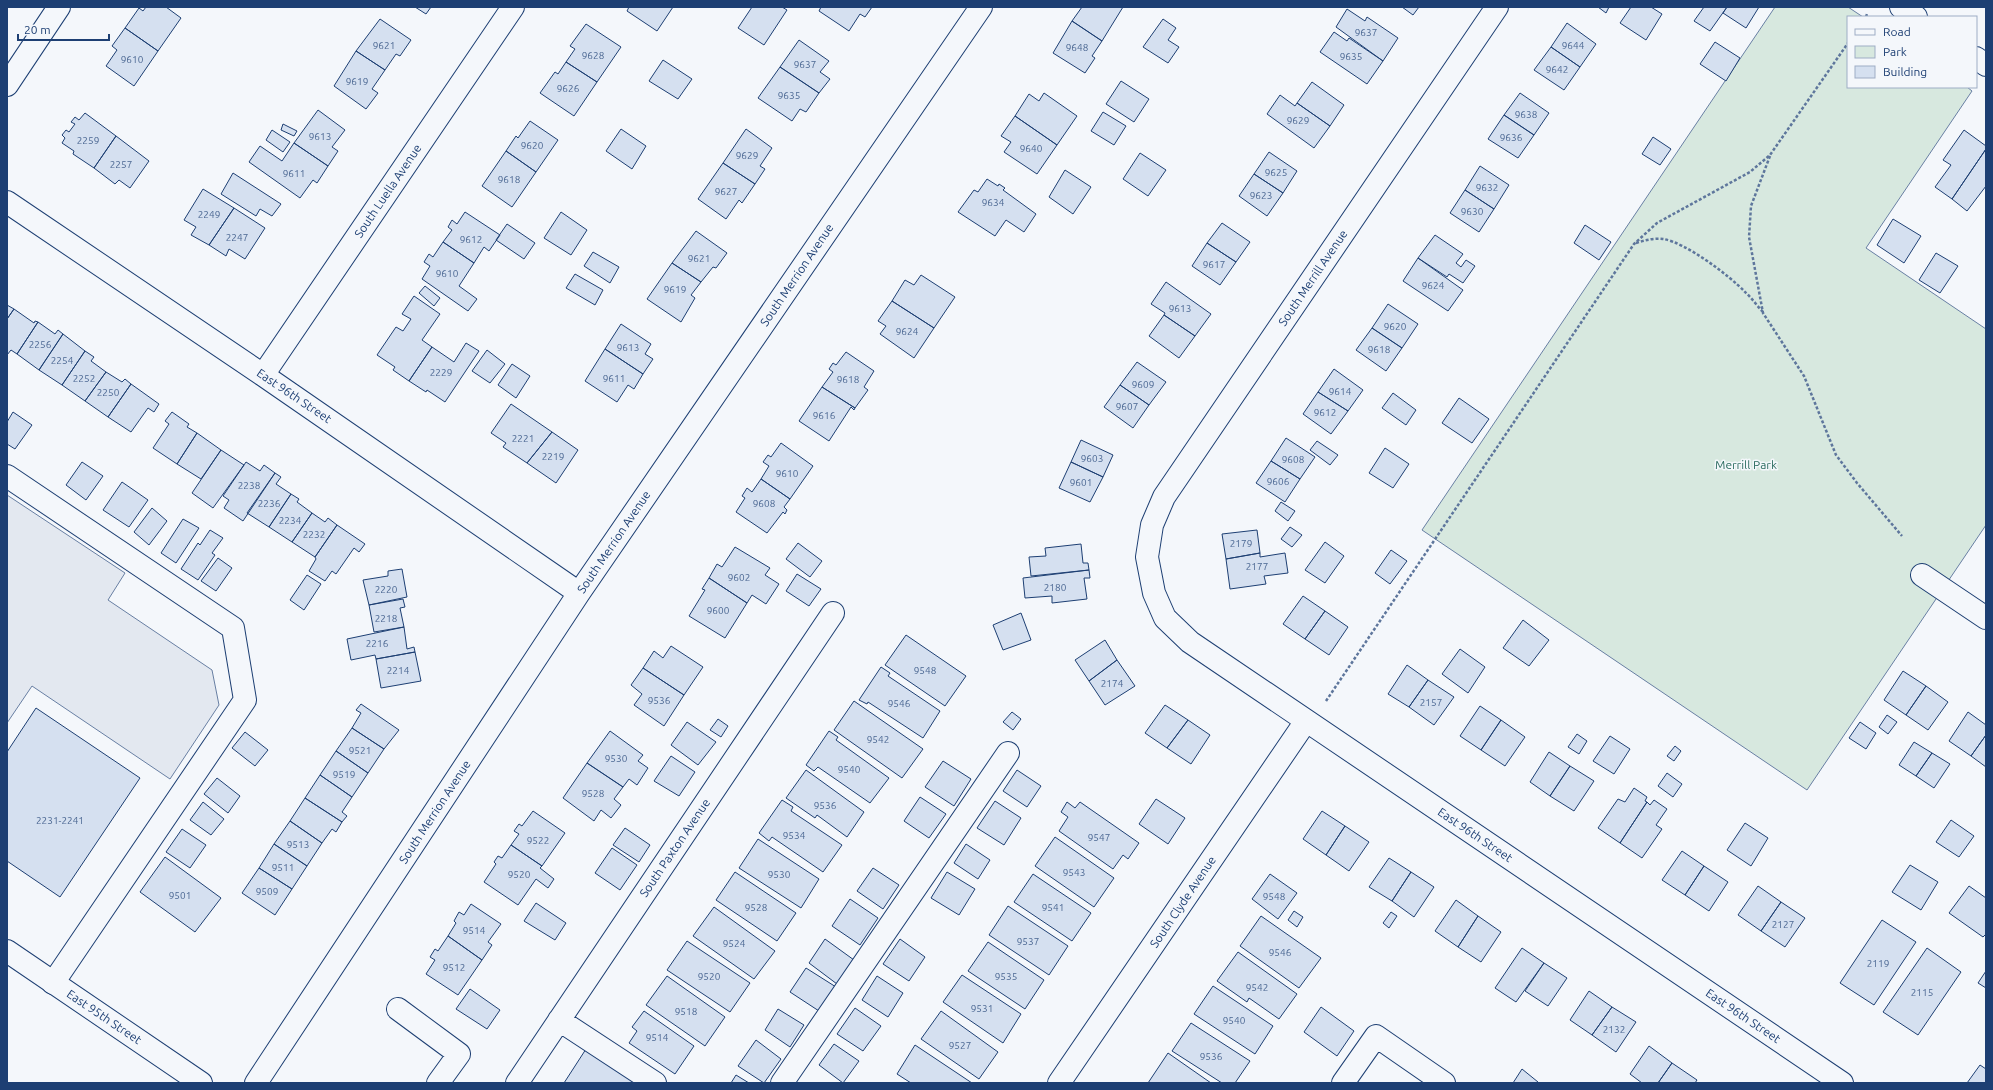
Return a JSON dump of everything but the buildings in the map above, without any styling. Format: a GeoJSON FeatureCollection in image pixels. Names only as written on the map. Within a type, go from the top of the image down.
{"type":"FeatureCollection","features":[{"type":"Feature","properties":{"kind":"street"},"geometry":{"type":"LineString","coordinates":[[7,85],[59,7]]}},
{"type":"Feature","properties":{"kind":"street","name":"South Luella Avenue"},"geometry":{"type":"LineString","coordinates":[[263,375],[513,7]]}},
{"type":"Feature","properties":{"kind":"street","name":"South Merrion Avenue"},"geometry":{"type":"LineString","coordinates":[[256,1083],[579,593],[981,7]]}},
{"type":"Feature","properties":{"kind":"street","name":"South Merrill Avenue"},"geometry":{"type":"LineString","coordinates":[[1147,557],[1152,525],[1164,497],[1497,7]]}},
{"type":"Feature","properties":{"kind":"street"},"geometry":{"type":"LineString","coordinates":[[1901,7],[1914,16]]}},
{"type":"Feature","properties":{"kind":"street"},"geometry":{"type":"LineString","coordinates":[[1977,59],[1986,64]]}},
{"type":"Feature","properties":{"kind":"street","name":"East 96th Street"},"geometry":{"type":"LineString","coordinates":[[7,202],[263,375],[579,593]]}},
{"type":"Feature","properties":{"kind":"street"},"geometry":{"type":"LineString","coordinates":[[7,476],[233,628],[245,700],[53,983]]}},
{"type":"Feature","properties":{"kind":"street","name":"East 96th Street"},"geometry":{"type":"LineString","coordinates":[[1147,557],[1154,593],[1165,618],[1190,642],[1314,714],[1842,1083]]}},
{"type":"Feature","properties":{"kind":"street"},"geometry":{"type":"LineString","coordinates":[[1922,574],[1986,618]]}},
{"type":"Feature","properties":{"kind":"street","name":"South Paxton Avenue"},"geometry":{"type":"LineString","coordinates":[[517,1083],[833,613]]}},
{"type":"Feature","properties":{"kind":"street","name":"South Clyde Avenue"},"geometry":{"type":"LineString","coordinates":[[1059,1083],[1314,714]]}},
{"type":"Feature","properties":{"kind":"street"},"geometry":{"type":"LineString","coordinates":[[782,1083],[1008,753]]}},
{"type":"Feature","properties":{"kind":"street","name":"East 95th Street"},"geometry":{"type":"LineString","coordinates":[[7,951],[201,1083]]}},
{"type":"Feature","properties":{"kind":"street"},"geometry":{"type":"LineString","coordinates":[[398,1009],[460,1054],[438,1083]]}},
{"type":"Feature","properties":{"kind":"street"},"geometry":{"type":"LineString","coordinates":[[559,1020],[655,1083]]}},
{"type":"Feature","properties":{"kind":"street"},"geometry":{"type":"LineString","coordinates":[[1343,1083],[1376,1036],[1444,1083]]}},
{"type":"Feature","properties":{"kind":"path"},"geometry":{"type":"LineString","coordinates":[[1314,714],[1634,244],[1657,223],[1750,172],[1770,155],[1847,44]]}},
{"type":"Feature","properties":{"kind":"path"},"geometry":{"type":"LineString","coordinates":[[1763,313],[1749,238],[1752,206],[1770,155]]}},
{"type":"Feature","properties":{"kind":"path"},"geometry":{"type":"LineString","coordinates":[[1634,244],[1649,239],[1664,239],[1687,249],[1745,291],[1763,313],[1804,376],[1836,455],[1857,483],[1902,536]]}},
{"type":"Feature","properties":{"kind":"green space","name":"Merrill Park"},"geometry":{"type":"Polygon","coordinates":[[[1775,7],[1848,7],[1862,16],[1847,16],[1847,88],[1968,88],[1972,91],[1866,248],[1986,329],[1986,525],[1807,790],[1422,530],[1775,7]]]}},
{"type":"Feature","properties":{"kind":"shaded area"},"geometry":{"type":"Polygon","coordinates":[[[7,495],[125,573],[108,600],[212,670],[219,705],[170,779],[32,686],[7,723],[7,495]]]}}]}
